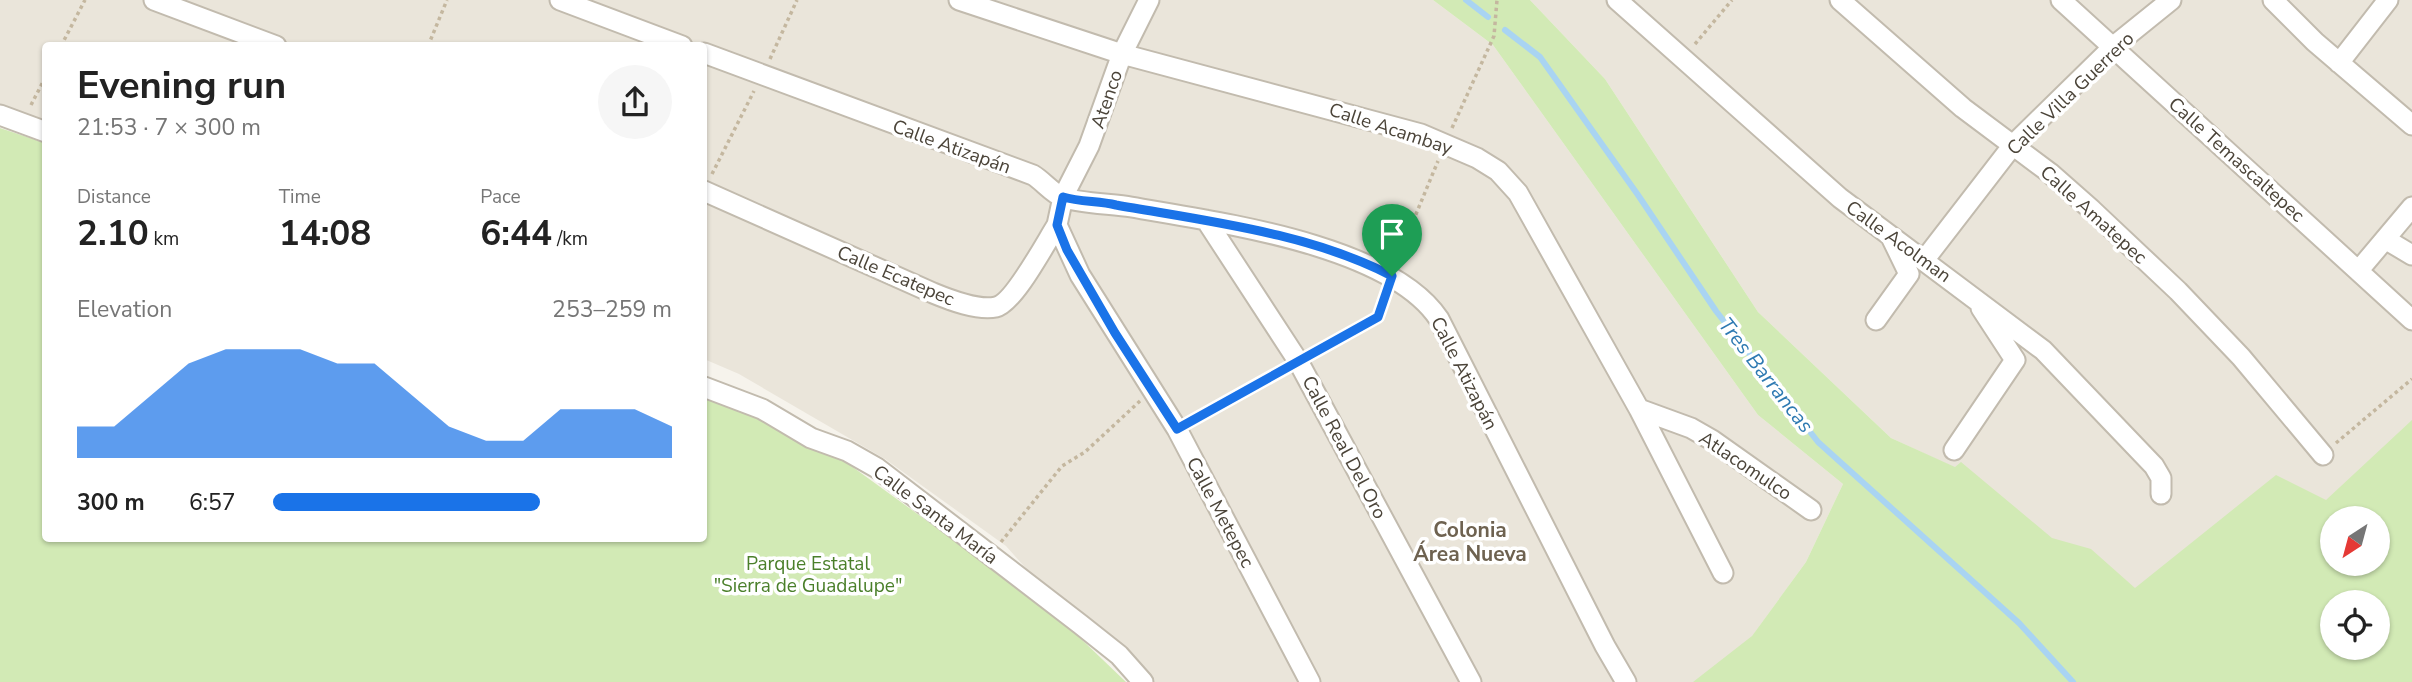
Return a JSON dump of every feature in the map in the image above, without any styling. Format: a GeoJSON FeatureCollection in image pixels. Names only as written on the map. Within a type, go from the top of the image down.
{"type":"FeatureCollection","features":[{"type":"Feature","properties":{"kind":"street"},"geometry":{"type":"LineString","coordinates":[[155,0],[265,42]]}},
{"type":"Feature","properties":{"kind":"street"},"geometry":{"type":"LineString","coordinates":[[561,0],[671,42]]}},
{"type":"Feature","properties":{"kind":"street","name":"Calle Acambay"},"geometry":{"type":"LineString","coordinates":[[959,0],[1122,54],[1328,108],[1446,144],[1477,158],[1509,180],[1639,409],[1723,573]]}},
{"type":"Feature","properties":{"kind":"street","name":"Atenco"},"geometry":{"type":"LineString","coordinates":[[1063,197],[1089,146],[1122,54],[1149,0]]}},
{"type":"Feature","properties":{"kind":"street","name":"Calle Acolman"},"geometry":{"type":"LineString","coordinates":[[1617,0],[1840,198],[1925,259],[2043,350],[2159,472],[2161,494]]}},
{"type":"Feature","properties":{"kind":"street","name":"Calle Amatepec"},"geometry":{"type":"LineString","coordinates":[[1840,0],[1963,108],[2084,203],[2178,291],[2241,357],[2323,454]]}},
{"type":"Feature","properties":{"kind":"street","name":"Calle Temascaltepec"},"geometry":{"type":"LineString","coordinates":[[2061,0],[2412,320]]}},
{"type":"Feature","properties":{"kind":"street","name":"Calle Villa Guerrero"},"geometry":{"type":"LineString","coordinates":[[1925,259],[2013,145],[2114,46],[2171,0]]}},
{"type":"Feature","properties":{"kind":"street"},"geometry":{"type":"LineString","coordinates":[[2273,0],[2339,63],[2412,125]]}},
{"type":"Feature","properties":{"kind":"street"},"geometry":{"type":"LineString","coordinates":[[2339,63],[2388,0]]}},
{"type":"Feature","properties":{"kind":"street","name":"Calle Atizapán"},"geometry":{"type":"LineString","coordinates":[[707,54],[1032,175],[1063,197],[1206,220],[1302,242],[1375,267],[1392,276],[1422,297],[1439,319],[1605,646],[1626,682]]}},
{"type":"Feature","properties":{"kind":"street"},"geometry":{"type":"LineString","coordinates":[[0,115],[42,130]]}},
{"type":"Feature","properties":{"kind":"street","name":"Calle Ecatepec"},"geometry":{"type":"LineString","coordinates":[[707,185],[941,296],[987,307],[1004,304],[1010,299],[1057,225]]}},
{"type":"Feature","properties":{"kind":"street"},"geometry":{"type":"LineString","coordinates":[[1057,225],[1063,197]]}},
{"type":"Feature","properties":{"kind":"street"},"geometry":{"type":"LineString","coordinates":[[2359,270],[2412,207]]}},
{"type":"Feature","properties":{"kind":"street","name":"Calle Real Del Oro"},"geometry":{"type":"LineString","coordinates":[[1206,220],[1298,361],[1471,682]]}},
{"type":"Feature","properties":{"kind":"street","name":"Calle Metepec"},"geometry":{"type":"LineString","coordinates":[[1057,225],[1080,275],[1177,429],[1310,682]]}},
{"type":"Feature","properties":{"kind":"street"},"geometry":{"type":"LineString","coordinates":[[1876,320],[1909,274],[1907,265],[1888,232]]}},
{"type":"Feature","properties":{"kind":"street"},"geometry":{"type":"LineString","coordinates":[[2385,239],[2412,256]]}},
{"type":"Feature","properties":{"kind":"street"},"geometry":{"type":"LineString","coordinates":[[1954,450],[2015,360],[2010,348],[1986,319],[1979,300]]}},
{"type":"Feature","properties":{"kind":"street","name":"Calle Santa María"},"geometry":{"type":"LineString","coordinates":[[707,388],[762,409],[811,438],[846,451],[877,468],[1119,655],[1143,682]]}},
{"type":"Feature","properties":{"kind":"street","name":"Atlacomulco"},"geometry":{"type":"LineString","coordinates":[[1639,409],[1691,428],[1712,440],[1811,510]]}},
{"type":"Feature","properties":{"kind":"path"},"geometry":{"type":"LineString","coordinates":[[63,42],[85,0]]}},
{"type":"Feature","properties":{"kind":"path"},"geometry":{"type":"LineString","coordinates":[[430,42],[447,0]]}},
{"type":"Feature","properties":{"kind":"path"},"geometry":{"type":"LineString","coordinates":[[707,183],[797,0]]}},
{"type":"Feature","properties":{"kind":"path"},"geometry":{"type":"LineString","coordinates":[[1177,429],[1378,317],[1404,237],[1494,36],[1497,0]]}},
{"type":"Feature","properties":{"kind":"path"},"geometry":{"type":"LineString","coordinates":[[1683,58],[1732,0]]}},
{"type":"Feature","properties":{"kind":"path"},"geometry":{"type":"LineString","coordinates":[[22,122],[42,84]]}},
{"type":"Feature","properties":{"kind":"path"},"geometry":{"type":"LineString","coordinates":[[2323,454],[2412,379]]}},
{"type":"Feature","properties":{"kind":"path"},"geometry":{"type":"LineString","coordinates":[[991,554],[1062,466],[1086,452],[1152,390]]}},
{"type":"Feature","properties":{"kind":"shaded area"},"geometry":{"type":"Polygon","coordinates":[[[0,0],[1433,0],[1493,45],[1758,415],[1843,484],[1806,562],[1719,682],[1128,682],[1006,546],[885,459],[739,374],[707,360],[707,42],[42,42],[42,125],[0,113],[0,0]]]}},
{"type":"Feature","properties":{"kind":"shaded area"},"geometry":{"type":"Polygon","coordinates":[[[1530,0],[2412,0],[2412,427],[2329,502],[2139,591],[2039,535],[1977,478],[1891,438],[1758,312],[1605,79],[1530,0]]]}},
{"type":"Feature","properties":{"kind":"green space"},"geometry":{"type":"Polygon","coordinates":[[[1433,0],[1530,0],[1605,79],[1758,312],[1891,438],[1955,467],[1961,462],[2052,538],[2091,549],[2135,588],[2276,475],[2326,500],[2412,420],[2412,682],[1693,682],[1752,636],[1806,562],[1843,484],[1758,415],[1493,45],[1433,0]]]}},
{"type":"Feature","properties":{"kind":"green space","name":"Parque Estatal \"Sierra de Guadalupe\""},"geometry":{"type":"Polygon","coordinates":[[[0,128],[42,142],[42,542],[707,542],[707,391],[811,448],[843,460],[1054,613],[1126,682],[0,682],[0,128]]]}},
{"type":"Feature","properties":{"kind":"waterway","name":"Tres Barrancas"},"geometry":{"type":"LineString","coordinates":[[1466,0],[1488,17]]}},
{"type":"Feature","properties":{"kind":"waterway","name":"Tres Barrancas"},"geometry":{"type":"LineString","coordinates":[[1505,30],[1540,57],[1716,311],[1818,442],[2019,623],[2073,682]]}},
{"type":"Feature","properties":{"kind":"district","name":"Colonia Área Nueva"},"geometry":{"type":"Point","coordinates":[1470,542]}},
{"type":"Feature","properties":{"kind":"route"},"geometry":{"type":"LineString","coordinates":[[1063,197],[1206,220],[1302,242],[1375,267],[1392,276],[1378,317],[1177,429],[1080,275],[1057,225],[1059,206],[1063,197]]}}]}
